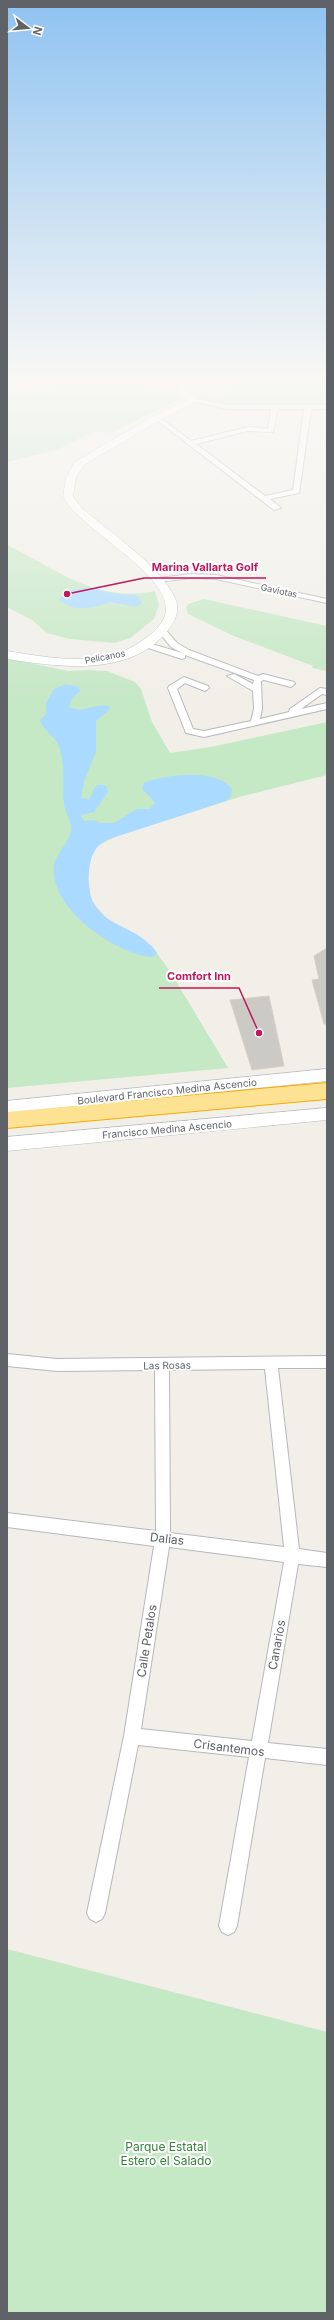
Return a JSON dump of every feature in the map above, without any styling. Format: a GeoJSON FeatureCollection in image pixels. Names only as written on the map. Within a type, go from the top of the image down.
{"type":"FeatureCollection","features":[{"type":"Feature","properties":{"kind":"highway"},"geometry":{"type":"LineString","coordinates":[[7,1120],[327,1091]]}},
{"type":"Feature","properties":{"kind":"highway","name":"Francisco Medina Ascencio"},"geometry":{"type":"LineString","coordinates":[[7,1132],[327,1103]]}},
{"type":"Feature","properties":{"kind":"highway"},"geometry":{"type":"LineString","coordinates":[[16,1106],[78,1114]]}},
{"type":"Feature","properties":{"kind":"street","name":"Pelicanos"},"geometry":{"type":"LineString","coordinates":[[7,655],[45,662],[77,662],[120,656],[145,644],[162,631],[169,622],[171,613],[170,600],[159,580],[80,511],[68,497],[70,486]]}},
{"type":"Feature","properties":{"kind":"street"},"geometry":{"type":"LineString","coordinates":[[248,486],[277,508]]}},
{"type":"Feature","properties":{"kind":"street"},"geometry":{"type":"LineString","coordinates":[[264,498],[296,492],[297,486]]}},
{"type":"Feature","properties":{"kind":"street","name":"Gaviotas"},"geometry":{"type":"LineString","coordinates":[[159,580],[191,576],[216,577],[327,601]]}},
{"type":"Feature","properties":{"kind":"street"},"geometry":{"type":"LineString","coordinates":[[162,631],[174,645],[186,652],[258,679],[263,677],[291,684]]}},
{"type":"Feature","properties":{"kind":"street"},"geometry":{"type":"LineString","coordinates":[[145,644],[167,650],[240,680],[256,690]]}},
{"type":"Feature","properties":{"kind":"street"},"geometry":{"type":"LineString","coordinates":[[167,650],[174,645]]}},
{"type":"Feature","properties":{"kind":"street"},"geometry":{"type":"LineString","coordinates":[[240,680],[248,675]]}},
{"type":"Feature","properties":{"kind":"street"},"geometry":{"type":"LineString","coordinates":[[255,722],[258,709],[256,690],[258,679]]}},
{"type":"Feature","properties":{"kind":"street"},"geometry":{"type":"LineString","coordinates":[[205,688],[184,680],[172,688],[189,731],[204,734],[327,706]]}},
{"type":"Feature","properties":{"kind":"street"},"geometry":{"type":"LineString","coordinates":[[291,713],[320,691],[327,692]]}},
{"type":"Feature","properties":{"kind":"street"},"geometry":{"type":"LineString","coordinates":[[258,709],[275,717]]}},
{"type":"Feature","properties":{"kind":"street","name":"Boulevard Francisco Medina Ascencio"},"geometry":{"type":"LineString","coordinates":[[16,1106],[327,1076]]}},
{"type":"Feature","properties":{"kind":"street","name":"Francisco Medina Ascencio"},"geometry":{"type":"LineString","coordinates":[[7,1144],[327,1114]]}},
{"type":"Feature","properties":{"kind":"street","name":"Las Rosas"},"geometry":{"type":"LineString","coordinates":[[7,1360],[57,1365],[162,1366],[327,1362]]}},
{"type":"Feature","properties":{"kind":"street","name":"Canarios"},"geometry":{"type":"LineString","coordinates":[[228,1926],[292,1556],[271,1363]]}},
{"type":"Feature","properties":{"kind":"street","name":"Calle Petalos"},"geometry":{"type":"LineString","coordinates":[[96,1913],[132,1736],[163,1538],[162,1366]]}},
{"type":"Feature","properties":{"kind":"street","name":"Dalias"},"geometry":{"type":"LineString","coordinates":[[7,1520],[163,1538],[327,1560]]}},
{"type":"Feature","properties":{"kind":"street","name":"Crisantemos"},"geometry":{"type":"LineString","coordinates":[[132,1736],[259,1752],[327,1758]]}},
{"type":"Feature","properties":{"kind":"green space"},"geometry":{"type":"Polygon","coordinates":[[[7,545],[61,574],[95,588],[113,592],[133,593],[155,591],[159,605],[154,619],[130,638],[114,643],[70,639],[47,633],[32,620],[7,607],[7,545]]]}},
{"type":"Feature","properties":{"kind":"green space"},"geometry":{"type":"Polygon","coordinates":[[[204,599],[327,626],[327,671],[312,668],[313,666],[234,636],[188,614],[186,608],[188,604],[204,599]]]}},
{"type":"Feature","properties":{"kind":"green space"},"geometry":{"type":"Polygon","coordinates":[[[7,658],[68,671],[107,671],[135,682],[141,689],[152,722],[170,753],[211,747],[327,722],[327,775],[239,797],[117,836],[97,846],[90,856],[88,879],[91,900],[107,919],[152,946],[171,973],[228,1068],[7,1088],[7,658]]]}},
{"type":"Feature","properties":{"kind":"green space","name":"Parque Estatal Estero el Salado"},"geometry":{"type":"Polygon","coordinates":[[[7,1949],[327,2032],[327,2313],[7,2313],[7,1949]]]}},
{"type":"Feature","properties":{"kind":"water"},"geometry":{"type":"Polygon","coordinates":[[[88,587],[117,594],[135,595],[139,597],[142,603],[135,607],[111,602],[98,606],[78,608],[71,607],[59,600],[65,592],[88,587]]]}},
{"type":"Feature","properties":{"kind":"water"},"geometry":{"type":"Polygon","coordinates":[[[66,684],[79,687],[80,691],[71,700],[69,707],[74,709],[84,709],[104,705],[109,706],[110,709],[96,721],[96,752],[84,781],[81,798],[89,799],[94,788],[98,785],[106,786],[108,792],[94,812],[82,815],[81,817],[84,821],[94,820],[101,823],[114,823],[137,809],[150,809],[155,802],[142,789],[144,783],[165,777],[191,775],[215,778],[225,782],[232,789],[231,796],[226,801],[106,840],[94,852],[89,870],[90,890],[94,904],[102,914],[147,942],[157,953],[153,957],[121,948],[88,926],[73,913],[62,898],[55,882],[55,861],[70,835],[71,825],[64,804],[63,766],[58,744],[43,727],[40,720],[46,714],[46,703],[54,689],[66,684]]]}},
{"type":"Feature","properties":{"kind":"building"},"geometry":{"type":"Polygon","coordinates":[[[327,948],[327,1024],[324,1024],[312,980],[319,979],[314,956],[327,948]]]}},
{"type":"Feature","properties":{"kind":"building"},"geometry":{"type":"Polygon","coordinates":[[[269,996],[284,1066],[252,1070],[230,1000],[269,996]]]}},
{"type":"Feature","properties":{"kind":"place","name":"Marina Vallarta Golf"},"geometry":{"type":"Point","coordinates":[67,594]}},
{"type":"Feature","properties":{"kind":"place","name":"Comfort Inn"},"geometry":{"type":"Point","coordinates":[259,1033]}}]}
